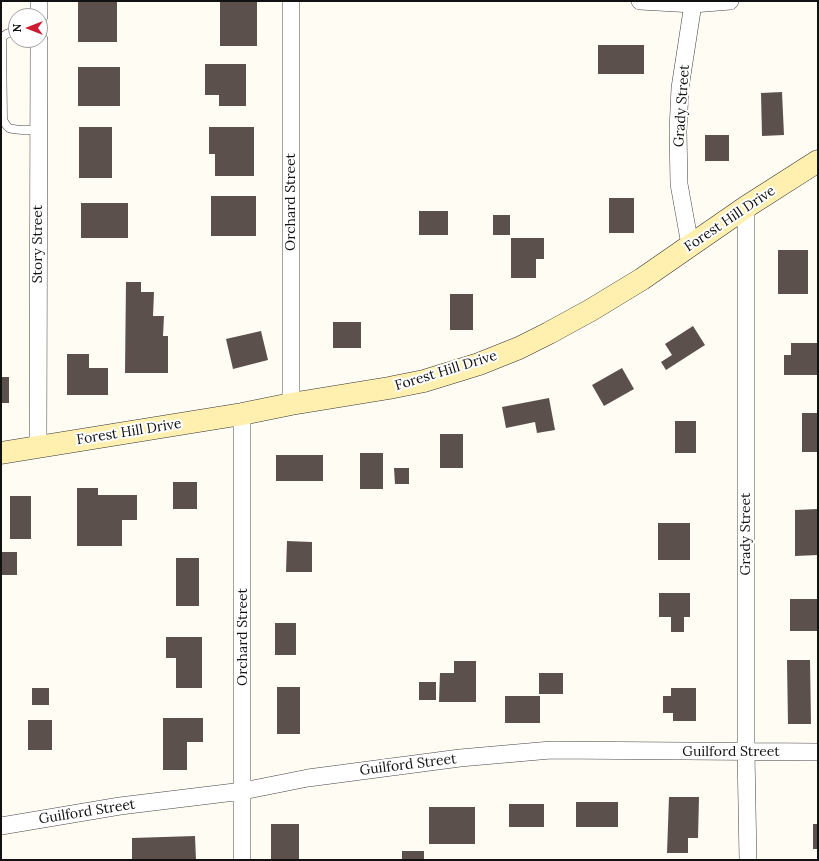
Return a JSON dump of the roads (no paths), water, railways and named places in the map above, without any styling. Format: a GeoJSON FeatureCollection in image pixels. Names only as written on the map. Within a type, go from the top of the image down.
{"type":"FeatureCollection","features":[{"type":"Feature","properties":{"kind":"street","name":"Orchard Street"},"geometry":{"type":"LineString","coordinates":[[292,1],[292,404]]}},
{"type":"Feature","properties":{"kind":"street"},"geometry":{"type":"LineString","coordinates":[[640,1],[693,4],[730,1]]}},
{"type":"Feature","properties":{"kind":"street","name":"Grady Street"},"geometry":{"type":"LineString","coordinates":[[690,245],[679,184],[678,130],[680,88],[693,4]]}},
{"type":"Feature","properties":{"kind":"street","name":"Story Street"},"geometry":{"type":"LineString","coordinates":[[38,447],[39,48]]}},
{"type":"Feature","properties":{"kind":"street","name":"Forest Hill Drive"},"geometry":{"type":"LineString","coordinates":[[1,453],[242,414],[389,388],[410,384],[485,361],[519,348],[549,334],[591,310],[642,279],[746,207],[818,161]]}},
{"type":"Feature","properties":{"kind":"street","name":"Grady Street"},"geometry":{"type":"LineString","coordinates":[[746,207],[746,752],[748,860]]}},
{"type":"Feature","properties":{"kind":"street","name":"Orchard Street"},"geometry":{"type":"LineString","coordinates":[[242,414],[242,860]]}},
{"type":"Feature","properties":{"kind":"street","name":"Guilford Street"},"geometry":{"type":"LineString","coordinates":[[1,826],[120,806],[243,790],[308,778],[460,758],[551,750],[818,752]]}},
{"type":"Feature","properties":{"kind":"lane"},"geometry":{"type":"LineString","coordinates":[[8,32],[2,38],[3,120],[8,128],[39,130]]}}]}
